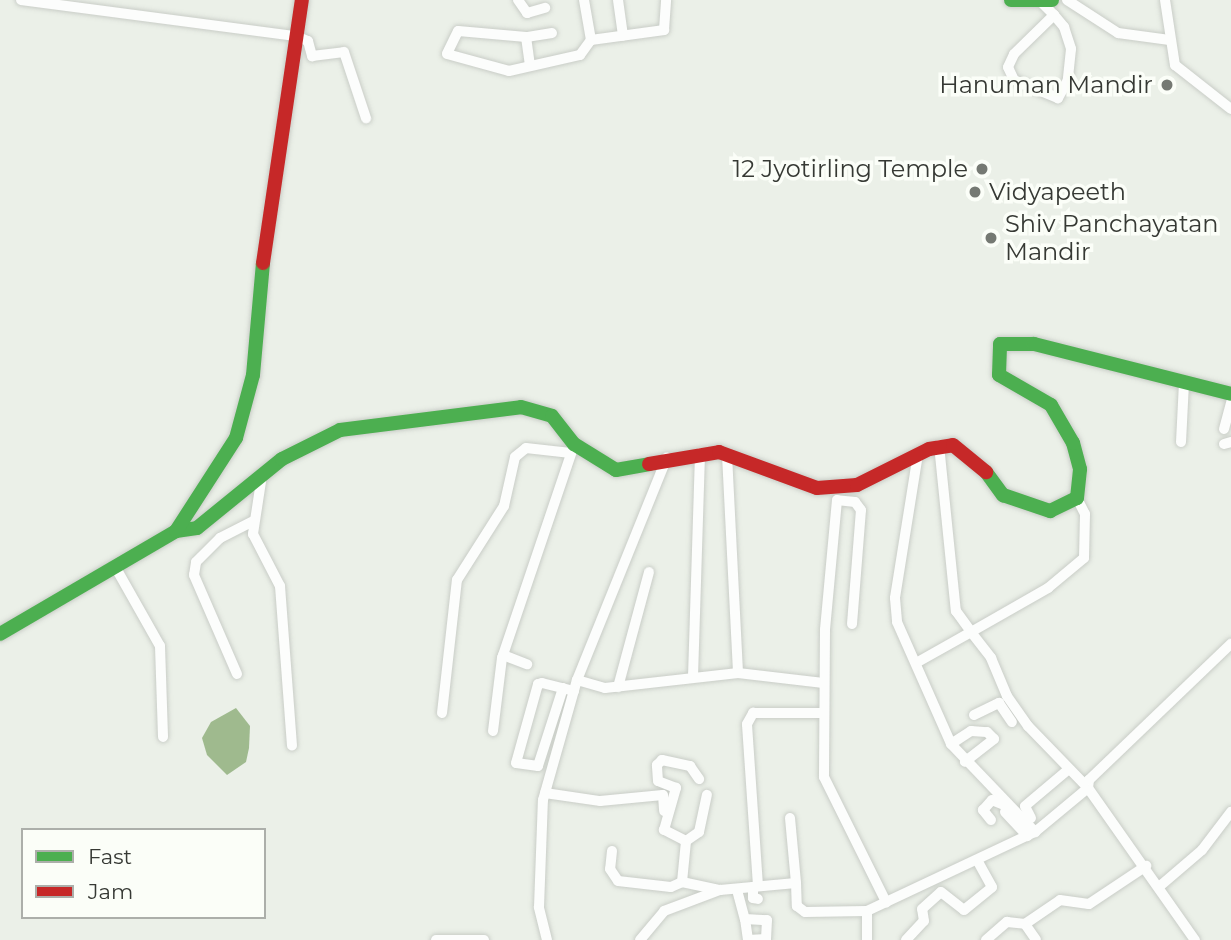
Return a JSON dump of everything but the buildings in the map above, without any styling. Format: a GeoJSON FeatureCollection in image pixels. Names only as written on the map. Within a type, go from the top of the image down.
{"type":"FeatureCollection","features":[{"type":"Feature","properties":{"kind":"street"},"geometry":{"type":"LineString","coordinates":[[21,0],[296,36],[307,41],[312,56],[344,52],[366,118]]}},
{"type":"Feature","properties":{"kind":"street"},"geometry":{"type":"LineString","coordinates":[[0,634],[117,570],[176,531],[236,438],[253,375],[266,229],[302,0]]}},
{"type":"Feature","properties":{"kind":"street"},"geometry":{"type":"LineString","coordinates":[[518,0],[527,13],[545,8]]}},
{"type":"Feature","properties":{"kind":"street"},"geometry":{"type":"LineString","coordinates":[[552,33],[526,37],[458,31],[447,54],[505,71],[580,55],[591,40],[584,0]]}},
{"type":"Feature","properties":{"kind":"street"},"geometry":{"type":"LineString","coordinates":[[618,0],[624,36]]}},
{"type":"Feature","properties":{"kind":"street"},"geometry":{"type":"LineString","coordinates":[[591,40],[667,29],[666,0]]}},
{"type":"Feature","properties":{"kind":"street"},"geometry":{"type":"LineString","coordinates":[[1011,0],[1050,6]]}},
{"type":"Feature","properties":{"kind":"street"},"geometry":{"type":"LineString","coordinates":[[1067,0],[1118,33],[1170,40]]}},
{"type":"Feature","properties":{"kind":"street"},"geometry":{"type":"LineString","coordinates":[[1165,0],[1175,65],[1231,109]]}},
{"type":"Feature","properties":{"kind":"street"},"geometry":{"type":"LineString","coordinates":[[1050,6],[1072,49],[1068,80],[1058,98],[1014,80],[1008,67],[1014,54],[1050,6]]}},
{"type":"Feature","properties":{"kind":"street"},"geometry":{"type":"LineString","coordinates":[[526,37],[530,65]]}},
{"type":"Feature","properties":{"kind":"street"},"geometry":{"type":"LineString","coordinates":[[916,663],[1048,588],[1084,558],[1087,524],[1077,498],[1080,469],[1064,424],[1051,405],[999,375],[1000,345],[1034,344],[1231,394]]}},
{"type":"Feature","properties":{"kind":"street"},"geometry":{"type":"LineString","coordinates":[[1181,442],[1184,383]]}},
{"type":"Feature","properties":{"kind":"street"},"geometry":{"type":"LineString","coordinates":[[1224,429],[1231,402]]}},
{"type":"Feature","properties":{"kind":"street"},"geometry":{"type":"LineString","coordinates":[[176,531],[197,528],[262,475],[340,429],[520,407],[552,416],[573,448]]}},
{"type":"Feature","properties":{"kind":"street"},"geometry":{"type":"LineString","coordinates":[[442,713],[457,580],[504,506],[515,457],[526,448],[573,448],[616,470],[667,457],[700,453],[727,455],[817,488],[857,485],[939,445],[966,450],[1014,501],[1050,511],[1077,498]]}},
{"type":"Feature","properties":{"kind":"street"},"geometry":{"type":"LineString","coordinates":[[939,445],[956,611],[991,658],[1013,721]]}},
{"type":"Feature","properties":{"kind":"street"},"geometry":{"type":"LineString","coordinates":[[493,731],[503,655],[573,448]]}},
{"type":"Feature","properties":{"kind":"street"},"geometry":{"type":"LineString","coordinates":[[693,677],[700,453]]}},
{"type":"Feature","properties":{"kind":"street"},"geometry":{"type":"LineString","coordinates":[[918,454],[895,607],[951,744],[1033,832]]}},
{"type":"Feature","properties":{"kind":"street"},"geometry":{"type":"LineString","coordinates":[[727,455],[738,673]]}},
{"type":"Feature","properties":{"kind":"street"},"geometry":{"type":"LineString","coordinates":[[667,457],[571,687],[538,766],[516,763],[538,684],[571,687],[618,687],[738,673],[823,683]]}},
{"type":"Feature","properties":{"kind":"street"},"geometry":{"type":"LineString","coordinates":[[262,475],[254,521],[256,545],[280,586],[283,601],[292,746]]}},
{"type":"Feature","properties":{"kind":"street"},"geometry":{"type":"LineString","coordinates":[[852,624],[861,510],[855,502],[837,500],[823,683],[827,790],[886,902]]}},
{"type":"Feature","properties":{"kind":"street"},"geometry":{"type":"LineString","coordinates":[[237,674],[194,575],[196,562],[220,538],[254,521]]}},
{"type":"Feature","properties":{"kind":"street"},"geometry":{"type":"LineString","coordinates":[[117,570],[160,646],[163,737]]}},
{"type":"Feature","properties":{"kind":"street"},"geometry":{"type":"LineString","coordinates":[[618,687],[649,572]]}},
{"type":"Feature","properties":{"kind":"street"},"geometry":{"type":"LineString","coordinates":[[790,818],[797,906],[805,912],[867,911],[1033,832],[1088,788],[1089,780],[1231,644]]}},
{"type":"Feature","properties":{"kind":"street"},"geometry":{"type":"LineString","coordinates":[[503,655],[527,664]]}},
{"type":"Feature","properties":{"kind":"street"},"geometry":{"type":"LineString","coordinates":[[547,940],[539,907],[538,867],[545,793],[571,687]]}},
{"type":"Feature","properties":{"kind":"street"},"geometry":{"type":"LineString","coordinates":[[974,715],[999,703],[1013,721],[1088,788],[1146,866],[1195,940]]}},
{"type":"Feature","properties":{"kind":"street"},"geometry":{"type":"LineString","coordinates":[[758,899],[753,898],[756,886],[747,724],[753,713],[824,713]]}},
{"type":"Feature","properties":{"kind":"street"},"geometry":{"type":"LineString","coordinates":[[951,744],[971,732],[984,731],[993,739],[965,762]]}},
{"type":"Feature","properties":{"kind":"street"},"geometry":{"type":"LineString","coordinates":[[686,841],[664,830],[676,788],[658,781],[657,765],[662,760],[690,766],[699,779]]}},
{"type":"Feature","properties":{"kind":"street"},"geometry":{"type":"LineString","coordinates":[[1033,832],[1025,806],[1069,769]]}},
{"type":"Feature","properties":{"kind":"street"},"geometry":{"type":"LineString","coordinates":[[545,793],[600,801],[663,795],[662,829]]}},
{"type":"Feature","properties":{"kind":"street"},"geometry":{"type":"LineString","coordinates":[[682,882],[686,841],[699,832],[707,795]]}},
{"type":"Feature","properties":{"kind":"street"},"geometry":{"type":"LineString","coordinates":[[990,820],[983,810],[992,800],[1010,810]]}},
{"type":"Feature","properties":{"kind":"street"},"geometry":{"type":"LineString","coordinates":[[1160,886],[1202,850],[1231,812]]}},
{"type":"Feature","properties":{"kind":"street"},"geometry":{"type":"LineString","coordinates":[[612,851],[610,869],[618,881],[671,887],[682,882],[720,890],[796,883]]}},
{"type":"Feature","properties":{"kind":"street"},"geometry":{"type":"LineString","coordinates":[[934,878],[941,892],[964,910],[992,887],[977,860]]}},
{"type":"Feature","properties":{"kind":"street"},"geometry":{"type":"LineString","coordinates":[[986,940],[1002,924],[1025,924],[1060,900],[1088,904],[1146,866]]}},
{"type":"Feature","properties":{"kind":"street"},"geometry":{"type":"LineString","coordinates":[[640,940],[664,911],[720,890]]}},
{"type":"Feature","properties":{"kind":"street"},"geometry":{"type":"LineString","coordinates":[[737,890],[745,919]]}},
{"type":"Feature","properties":{"kind":"street"},"geometry":{"type":"LineString","coordinates":[[906,940],[923,921],[922,909],[909,891]]}},
{"type":"Feature","properties":{"kind":"street"},"geometry":{"type":"LineString","coordinates":[[922,909],[941,892]]}},
{"type":"Feature","properties":{"kind":"street"},"geometry":{"type":"LineString","coordinates":[[867,911],[867,940]]}},
{"type":"Feature","properties":{"kind":"street"},"geometry":{"type":"LineString","coordinates":[[1025,924],[1036,940]]}},
{"type":"Feature","properties":{"kind":"street"},"geometry":{"type":"LineString","coordinates":[[436,940],[484,940]]}},
{"type":"Feature","properties":{"kind":"shaded area"},"geometry":{"type":"Polygon","coordinates":[[[236,708],[250,726],[249,748],[246,762],[227,775],[207,755],[202,738],[211,722],[236,708]]]}},
{"type":"Feature","properties":{"kind":"traffic: fast"},"geometry":{"type":"LineString","coordinates":[[1011,0],[1052,0]]}},
{"type":"Feature","properties":{"kind":"traffic: fast"},"geometry":{"type":"LineString","coordinates":[[0,634],[176,531],[236,438],[253,375],[263,263]]}},
{"type":"Feature","properties":{"kind":"traffic: fast"},"geometry":{"type":"LineString","coordinates":[[986,472],[1003,495],[1050,511],[1077,498],[1080,469],[1073,443],[1051,405],[999,375],[1000,344],[1034,344],[1231,394]]}},
{"type":"Feature","properties":{"kind":"traffic: fast"},"geometry":{"type":"LineString","coordinates":[[176,531],[197,528],[282,459],[340,430],[521,407],[552,416],[574,444],[616,470],[649,464]]}},
{"type":"Feature","properties":{"kind":"traffic: jam"},"geometry":{"type":"LineString","coordinates":[[263,263],[302,0]]}},
{"type":"Feature","properties":{"kind":"traffic: jam"},"geometry":{"type":"LineString","coordinates":[[649,464],[719,452],[817,488],[857,485],[929,449],[953,445],[986,472]]}},
{"type":"Feature","properties":{"kind":"place","name":"Hanuman Mandir"},"geometry":{"type":"Point","coordinates":[1167,85]}},
{"type":"Feature","properties":{"kind":"place","name":"12 Jyotirling Temple"},"geometry":{"type":"Point","coordinates":[982,169]}},
{"type":"Feature","properties":{"kind":"place","name":"Vidyapeeth"},"geometry":{"type":"Point","coordinates":[975,192]}},
{"type":"Feature","properties":{"kind":"place","name":"Shiv Panchayatan Mandir"},"geometry":{"type":"Point","coordinates":[991,238]}}]}
